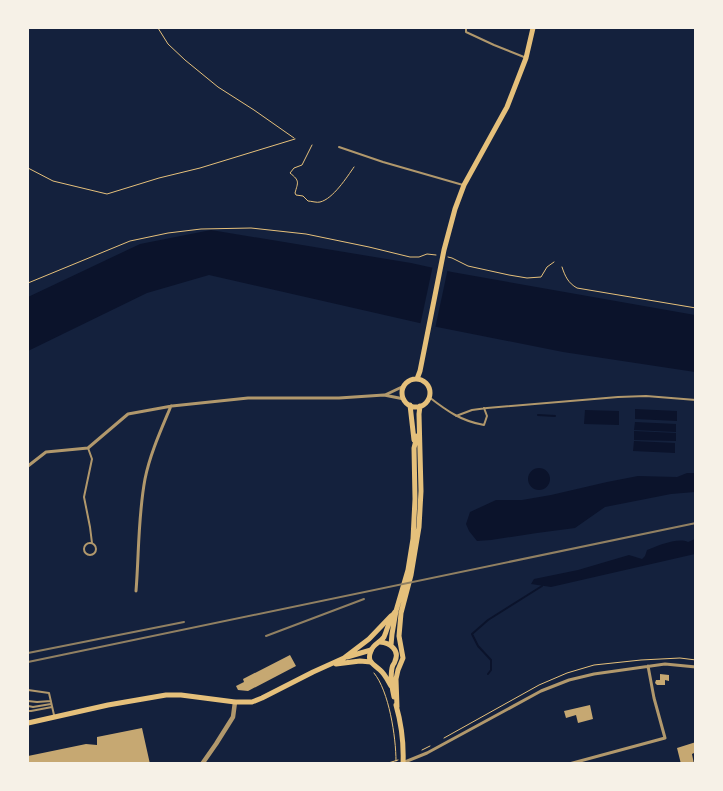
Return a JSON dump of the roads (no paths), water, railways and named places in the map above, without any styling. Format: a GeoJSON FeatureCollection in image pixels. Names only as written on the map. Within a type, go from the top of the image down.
{"type":"FeatureCollection","features":[{"type":"Feature","properties":{"kind":"main road"},"geometry":{"type":"LineString","coordinates":[[417,379],[444,250],[455,209],[464,185],[507,107],[526,58],[533,28]]}},
{"type":"Feature","properties":{"kind":"main road"},"geometry":{"type":"LineString","coordinates":[[417,379],[424,381],[430,390],[429,397],[420,406],[410,405],[402,395],[404,386],[409,380],[417,379]]}},
{"type":"Feature","properties":{"kind":"main road"},"geometry":{"type":"LineString","coordinates":[[410,405],[414,448],[415,517],[412,560]]}},
{"type":"Feature","properties":{"kind":"main road"},"geometry":{"type":"LineString","coordinates":[[391,687],[392,666],[396,657],[396,652],[392,645],[392,634],[404,595],[419,527],[420,406]]}},
{"type":"Feature","properties":{"kind":"main road"},"geometry":{"type":"LineString","coordinates":[[414,448],[419,426]]}},
{"type":"Feature","properties":{"kind":"main road"},"geometry":{"type":"LineString","coordinates":[[344,658],[370,639],[398,612]]}},
{"type":"Feature","properties":{"kind":"main road"},"geometry":{"type":"LineString","coordinates":[[397,707],[396,679],[403,658],[399,636],[398,612]]}},
{"type":"Feature","properties":{"kind":"main road"},"geometry":{"type":"LineString","coordinates":[[28,723],[166,695],[181,695],[235,702],[248,702],[262,698],[328,665],[371,650],[380,642],[392,616]]}},
{"type":"Feature","properties":{"kind":"main road"},"geometry":{"type":"LineString","coordinates":[[380,642],[392,645]]}},
{"type":"Feature","properties":{"kind":"main road"},"geometry":{"type":"LineString","coordinates":[[371,650],[371,662],[380,669],[391,687],[400,716],[404,742],[402,764]]}},
{"type":"Feature","properties":{"kind":"main road"},"geometry":{"type":"LineString","coordinates":[[328,665],[354,661],[371,662]]}},
{"type":"Feature","properties":{"kind":"main road"},"geometry":{"type":"LineString","coordinates":[[380,669],[392,666]]}},
{"type":"Feature","properties":{"kind":"street"},"geometry":{"type":"LineString","coordinates":[[384,395],[404,386]]}},
{"type":"Feature","properties":{"kind":"street"},"geometry":{"type":"LineString","coordinates":[[28,466],[46,452],[88,448],[128,414],[172,406],[248,398],[339,398],[384,395],[404,399]]}},
{"type":"Feature","properties":{"kind":"street"},"geometry":{"type":"LineString","coordinates":[[136,591],[139,526],[146,478],[160,434],[172,406]]}},
{"type":"Feature","properties":{"kind":"street"},"geometry":{"type":"LineString","coordinates":[[402,764],[427,753],[541,691],[569,680],[594,674],[665,664],[696,667]]}},
{"type":"Feature","properties":{"kind":"street"},"geometry":{"type":"LineString","coordinates":[[569,764],[665,738],[654,698],[648,666]]}},
{"type":"Feature","properties":{"kind":"street"},"geometry":{"type":"LineString","coordinates":[[202,764],[233,717],[235,702]]}},
{"type":"Feature","properties":{"kind":"lane"},"geometry":{"type":"LineString","coordinates":[[466,28],[466,32],[526,58]]}},
{"type":"Feature","properties":{"kind":"lane"},"geometry":{"type":"LineString","coordinates":[[339,147],[383,162],[464,185]]}},
{"type":"Feature","properties":{"kind":"lane"},"geometry":{"type":"LineString","coordinates":[[456,416],[484,408],[618,397],[646,396],[696,400]]}},
{"type":"Feature","properties":{"kind":"lane"},"geometry":{"type":"LineString","coordinates":[[429,397],[456,416],[484,425],[487,416],[484,408]]}},
{"type":"Feature","properties":{"kind":"lane"},"geometry":{"type":"LineString","coordinates":[[88,448],[92,458],[84,497],[92,543],[95,545],[96,550],[94,553],[88,554],[84,548],[88,543],[92,543]]}},
{"type":"Feature","properties":{"kind":"lane"},"geometry":{"type":"LineString","coordinates":[[28,690],[49,693],[54,717]]}},
{"type":"Feature","properties":{"kind":"lane"},"geometry":{"type":"LineString","coordinates":[[28,701],[51,704]]}},
{"type":"Feature","properties":{"kind":"lane"},"geometry":{"type":"LineString","coordinates":[[28,706],[51,704]]}},
{"type":"Feature","properties":{"kind":"lane"},"geometry":{"type":"LineString","coordinates":[[28,711],[31,712],[51,704]]}},
{"type":"Feature","properties":{"kind":"water"},"geometry":{"type":"Polygon","coordinates":[[[211,230],[411,263],[695,315],[695,372],[563,352],[437,327],[209,275],[147,293],[28,351],[28,297],[140,244],[211,230]]]}},
{"type":"Feature","properties":{"kind":"water"},"geometry":{"type":"Polygon","coordinates":[[[635,409],[677,411],[677,421],[635,419],[635,409]]]}},
{"type":"Feature","properties":{"kind":"water"},"geometry":{"type":"Polygon","coordinates":[[[585,410],[619,411],[619,425],[584,424],[585,410]]]}},
{"type":"Feature","properties":{"kind":"water"},"geometry":{"type":"Polygon","coordinates":[[[635,422],[676,424],[676,432],[634,430],[635,422]]]}},
{"type":"Feature","properties":{"kind":"water"},"geometry":{"type":"Polygon","coordinates":[[[634,431],[676,433],[676,441],[634,440],[634,431]]]}},
{"type":"Feature","properties":{"kind":"water"},"geometry":{"type":"Polygon","coordinates":[[[634,441],[675,443],[675,453],[633,451],[634,441]]]}},
{"type":"Feature","properties":{"kind":"water"},"geometry":{"type":"Polygon","coordinates":[[[539,468],[547,471],[550,479],[547,487],[539,490],[531,487],[528,479],[531,471],[539,468]]]}},
{"type":"Feature","properties":{"kind":"water"},"geometry":{"type":"Polygon","coordinates":[[[687,473],[695,473],[695,492],[671,494],[605,507],[575,528],[477,541],[466,524],[470,512],[496,500],[522,500],[638,476],[677,477],[687,473]]]}},
{"type":"Feature","properties":{"kind":"water"},"geometry":{"type":"Polygon","coordinates":[[[695,539],[695,554],[551,587],[531,584],[534,579],[578,570],[629,555],[642,559],[647,550],[656,546],[673,541],[688,542],[695,539]]]}},
{"type":"Feature","properties":{"kind":"waterway"},"geometry":{"type":"LineString","coordinates":[[538,415],[555,416]]}},
{"type":"Feature","properties":{"kind":"waterway"},"geometry":{"type":"LineString","coordinates":[[488,674],[491,670],[491,660],[478,646],[472,634],[488,620],[542,586]]}},
{"type":"Feature","properties":{"kind":"railway"},"geometry":{"type":"LineString","coordinates":[[28,662],[696,523]]}},
{"type":"Feature","properties":{"kind":"railway"},"geometry":{"type":"LineString","coordinates":[[266,636],[364,599]]}},
{"type":"Feature","properties":{"kind":"railway"},"geometry":{"type":"LineString","coordinates":[[28,653],[184,622]]}}]}
